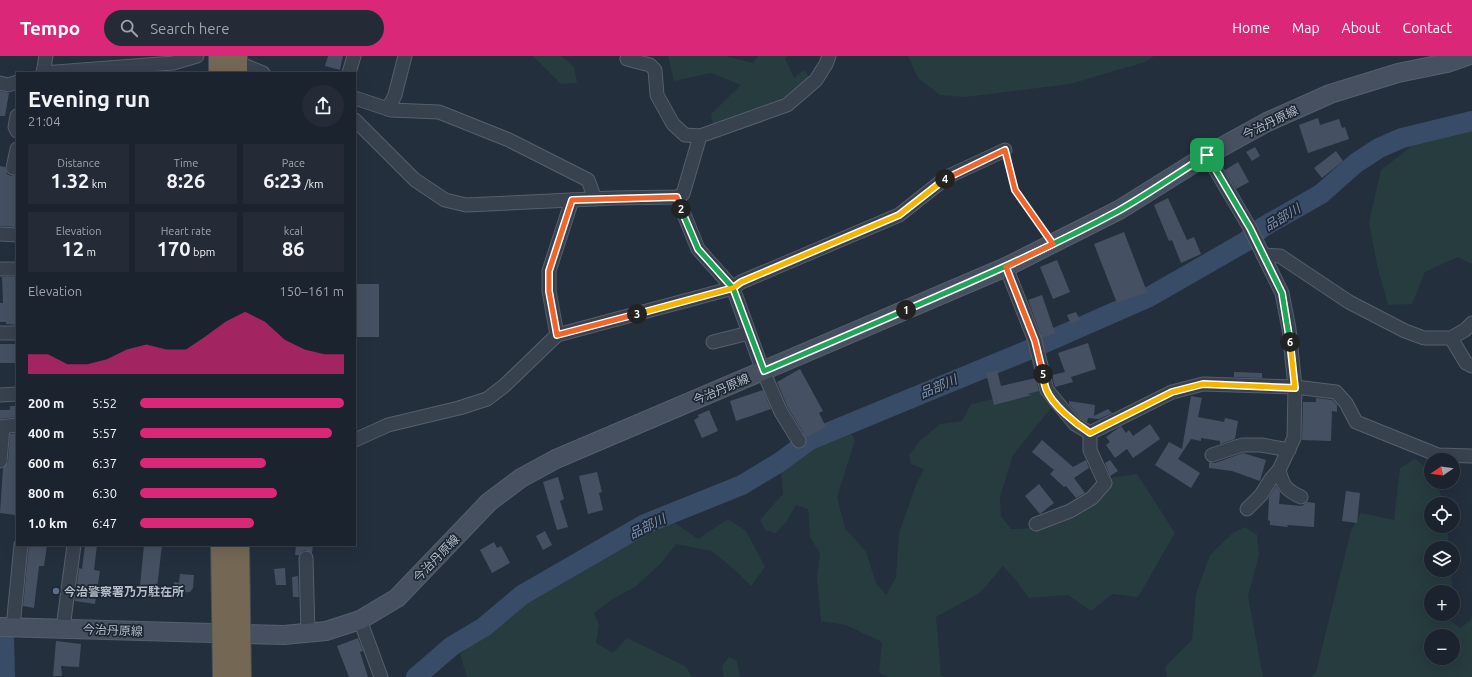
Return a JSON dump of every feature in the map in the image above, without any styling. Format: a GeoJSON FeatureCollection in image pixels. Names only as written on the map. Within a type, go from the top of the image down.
{"type":"FeatureCollection","features":[{"type":"Feature","properties":{"kind":"highway"},"geometry":{"type":"LineString","coordinates":[[222,546],[232,634],[240,677]]}},
{"type":"Feature","properties":{"kind":"highway"},"geometry":{"type":"LineString","coordinates":[[224,677],[232,634],[238,546]]}},
{"type":"Feature","properties":{"kind":"main road","name":"今治丹原線"},"geometry":{"type":"LineString","coordinates":[[6,627],[284,635],[326,631],[360,620],[397,598],[489,502],[521,478],[556,459],[1006,267],[1119,210],[1207,155],[1267,122],[1330,94],[1398,73],[1447,63],[1467,56]]}},
{"type":"Feature","properties":{"kind":"street"},"geometry":{"type":"LineString","coordinates":[[43,72],[46,56]]}},
{"type":"Feature","properties":{"kind":"street"},"geometry":{"type":"LineString","coordinates":[[82,72],[173,63],[197,56]]}},
{"type":"Feature","properties":{"kind":"street"},"geometry":{"type":"LineString","coordinates":[[349,72],[354,56]]}},
{"type":"Feature","properties":{"kind":"street"},"geometry":{"type":"LineString","coordinates":[[388,109],[395,95],[405,56]]}},
{"type":"Feature","properties":{"kind":"street"},"geometry":{"type":"LineString","coordinates":[[627,59],[650,65],[654,70],[657,95],[673,124],[685,135],[700,136],[787,105],[816,80],[829,56]]}},
{"type":"Feature","properties":{"kind":"street"},"geometry":{"type":"LineString","coordinates":[[227,62],[260,72]]}},
{"type":"Feature","properties":{"kind":"street"},"geometry":{"type":"LineString","coordinates":[[0,83],[8,84],[16,82]]}},
{"type":"Feature","properties":{"kind":"street"},"geometry":{"type":"LineString","coordinates":[[356,98],[388,109],[439,112],[509,140],[588,180],[595,199]]}},
{"type":"Feature","properties":{"kind":"street"},"geometry":{"type":"LineString","coordinates":[[356,121],[415,180],[446,200],[466,205],[677,197],[683,194],[700,136]]}},
{"type":"Feature","properties":{"kind":"street"},"geometry":{"type":"LineString","coordinates":[[356,440],[388,425],[459,408],[488,399],[504,386],[557,335],[733,288],[741,282],[899,215],[947,177],[1005,150]]}},
{"type":"Feature","properties":{"kind":"street"},"geometry":{"type":"LineString","coordinates":[[13,168],[16,154]]}},
{"type":"Feature","properties":{"kind":"street"},"geometry":{"type":"LineString","coordinates":[[1207,155],[1250,228],[1282,293],[1289,329],[1295,388],[1294,438],[1279,470],[1261,495],[1247,509]]}},
{"type":"Feature","properties":{"kind":"street"},"geometry":{"type":"LineString","coordinates":[[677,197],[698,249],[733,288],[764,371],[782,412],[800,441]]}},
{"type":"Feature","properties":{"kind":"street"},"geometry":{"type":"LineString","coordinates":[[557,335],[549,291],[549,271],[572,200]]}},
{"type":"Feature","properties":{"kind":"street"},"geometry":{"type":"LineString","coordinates":[[0,234],[16,235]]}},
{"type":"Feature","properties":{"kind":"street"},"geometry":{"type":"LineString","coordinates":[[1263,255],[1280,256],[1349,302],[1405,331],[1424,338],[1451,338],[1465,330],[1472,323]]}},
{"type":"Feature","properties":{"kind":"street"},"geometry":{"type":"LineString","coordinates":[[1006,267],[1035,341],[1046,390],[1075,424],[1090,433]]}},
{"type":"Feature","properties":{"kind":"street"},"geometry":{"type":"LineString","coordinates":[[0,268],[16,269]]}},
{"type":"Feature","properties":{"kind":"street"},"geometry":{"type":"LineString","coordinates":[[0,333],[16,333]]}},
{"type":"Feature","properties":{"kind":"street"},"geometry":{"type":"LineString","coordinates":[[713,342],[749,333]]}},
{"type":"Feature","properties":{"kind":"street"},"geometry":{"type":"LineString","coordinates":[[1451,338],[1466,363],[1472,366]]}},
{"type":"Feature","properties":{"kind":"street"},"geometry":{"type":"LineString","coordinates":[[1090,433],[1172,392],[1203,384],[1295,388],[1336,392],[1346,403],[1356,422],[1417,448],[1438,455],[1472,456]]}},
{"type":"Feature","properties":{"kind":"street"},"geometry":{"type":"LineString","coordinates":[[0,395],[16,394]]}},
{"type":"Feature","properties":{"kind":"street"},"geometry":{"type":"LineString","coordinates":[[0,461],[2,427],[16,425]]}},
{"type":"Feature","properties":{"kind":"street"},"geometry":{"type":"LineString","coordinates":[[1036,524],[1070,511],[1092,498],[1105,483],[1090,450],[1090,433]]}},
{"type":"Feature","properties":{"kind":"street"},"geometry":{"type":"LineString","coordinates":[[1212,455],[1242,445],[1261,445],[1289,450]]}},
{"type":"Feature","properties":{"kind":"street"},"geometry":{"type":"LineString","coordinates":[[1279,470],[1282,481],[1289,492],[1301,497]]}},
{"type":"Feature","properties":{"kind":"street"},"geometry":{"type":"LineString","coordinates":[[6,627],[20,546]]}},
{"type":"Feature","properties":{"kind":"street"},"geometry":{"type":"LineString","coordinates":[[64,628],[74,546]]}},
{"type":"Feature","properties":{"kind":"street"},"geometry":{"type":"LineString","coordinates":[[306,558],[308,633]]}},
{"type":"Feature","properties":{"kind":"street"},"geometry":{"type":"LineString","coordinates":[[360,620],[381,677]]}},
{"type":"Feature","properties":{"kind":"path"},"geometry":{"type":"LineString","coordinates":[[1005,150],[1015,190],[1053,244]]}},
{"type":"Feature","properties":{"kind":"green space"},"geometry":{"type":"Polygon","coordinates":[[[533,56],[561,56],[574,67],[577,83],[561,84],[533,56]]]}},
{"type":"Feature","properties":{"kind":"green space"},"geometry":{"type":"Polygon","coordinates":[[[668,56],[726,56],[753,63],[758,56],[788,56],[785,58],[794,78],[804,70],[810,78],[784,100],[713,124],[711,114],[741,85],[711,73],[674,81],[668,56]]]}},
{"type":"Feature","properties":{"kind":"green space"},"geometry":{"type":"Polygon","coordinates":[[[908,56],[1154,56],[1145,62],[1070,84],[965,97],[940,95],[918,78],[908,56]]]}},
{"type":"Feature","properties":{"kind":"green space"},"geometry":{"type":"Polygon","coordinates":[[[1467,129],[1472,131],[1472,263],[1471,264],[1458,257],[1425,272],[1412,304],[1388,305],[1377,265],[1369,222],[1381,170],[1413,145],[1467,129]]]}},
{"type":"Feature","properties":{"kind":"green space"},"geometry":{"type":"Polygon","coordinates":[[[1029,381],[1041,391],[1052,407],[1013,455],[1000,497],[1001,516],[1011,529],[1031,528],[1068,519],[1098,480],[1137,474],[1175,533],[1138,597],[1112,594],[1091,611],[1068,595],[1029,598],[1003,566],[981,592],[936,617],[941,675],[945,677],[888,677],[879,673],[882,642],[846,625],[821,621],[817,577],[820,553],[810,537],[808,509],[796,505],[786,522],[776,533],[765,530],[760,520],[783,494],[781,471],[812,444],[849,429],[855,440],[837,497],[845,528],[866,552],[876,583],[886,595],[896,577],[899,533],[916,485],[924,469],[911,464],[909,455],[920,441],[940,424],[962,421],[971,404],[1011,395],[1029,381]]]}},
{"type":"Feature","properties":{"kind":"green space"},"geometry":{"type":"Polygon","coordinates":[[[1415,459],[1424,466],[1424,489],[1439,489],[1441,497],[1424,497],[1424,533],[1448,533],[1448,541],[1424,541],[1424,577],[1452,577],[1452,582],[1452,585],[1424,585],[1424,621],[1451,621],[1460,628],[1471,620],[1472,615],[1472,677],[1312,677],[1316,672],[1351,531],[1361,513],[1394,520],[1400,468],[1415,459]]]}},
{"type":"Feature","properties":{"kind":"green space"},"geometry":{"type":"Polygon","coordinates":[[[728,519],[746,531],[765,567],[751,586],[735,570],[712,551],[676,544],[661,563],[635,587],[611,600],[594,613],[599,625],[596,643],[613,653],[627,638],[685,666],[693,677],[467,677],[460,654],[514,607],[646,531],[672,521],[698,539],[728,519]]]}},
{"type":"Feature","properties":{"kind":"green space"},"geometry":{"type":"Polygon","coordinates":[[[1245,527],[1257,535],[1259,555],[1248,596],[1263,677],[1167,677],[1165,667],[1192,640],[1196,594],[1210,555],[1233,533],[1245,527]]]}},
{"type":"Feature","properties":{"kind":"green space"},"geometry":{"type":"Polygon","coordinates":[[[729,657],[737,661],[740,677],[724,677],[722,666],[729,657]]]}},
{"type":"Feature","properties":{"kind":"water"},"geometry":{"type":"Polygon","coordinates":[[[0,637],[14,637],[15,677],[0,677],[0,637]]]}},
{"type":"Feature","properties":{"kind":"building"},"geometry":{"type":"Polygon","coordinates":[[[328,56],[343,56],[340,70],[325,66],[328,56]]]}},
{"type":"Feature","properties":{"kind":"building"},"geometry":{"type":"Polygon","coordinates":[[[0,91],[9,93],[5,116],[0,116],[0,91]]]}},
{"type":"Feature","properties":{"kind":"building"},"geometry":{"type":"Polygon","coordinates":[[[1318,118],[1320,125],[1339,119],[1342,128],[1345,127],[1349,139],[1308,153],[1299,125],[1318,118]]]}},
{"type":"Feature","properties":{"kind":"building"},"geometry":{"type":"Polygon","coordinates":[[[1255,147],[1260,156],[1252,161],[1246,152],[1255,147]]]}},
{"type":"Feature","properties":{"kind":"building"},"geometry":{"type":"Polygon","coordinates":[[[1336,151],[1343,161],[1322,178],[1314,168],[1336,151]]]}},
{"type":"Feature","properties":{"kind":"building"},"geometry":{"type":"Polygon","coordinates":[[[1238,162],[1249,182],[1236,189],[1225,170],[1238,162]]]}},
{"type":"Feature","properties":{"kind":"building"},"geometry":{"type":"Polygon","coordinates":[[[0,166],[5,167],[7,174],[11,176],[16,175],[16,227],[0,226],[0,166]]]}},
{"type":"Feature","properties":{"kind":"building"},"geometry":{"type":"Polygon","coordinates":[[[1168,198],[1187,240],[1194,237],[1201,254],[1181,263],[1172,240],[1169,241],[1154,205],[1168,198]]]}},
{"type":"Feature","properties":{"kind":"building"},"geometry":{"type":"Polygon","coordinates":[[[1124,232],[1147,292],[1117,303],[1094,244],[1124,232]]]}},
{"type":"Feature","properties":{"kind":"building"},"geometry":{"type":"Polygon","coordinates":[[[1057,260],[1070,292],[1053,299],[1040,267],[1057,260]]]}},
{"type":"Feature","properties":{"kind":"building"},"geometry":{"type":"Polygon","coordinates":[[[2,277],[16,277],[16,325],[0,322],[0,303],[3,303],[2,277]]]}},
{"type":"Feature","properties":{"kind":"building"},"geometry":{"type":"Polygon","coordinates":[[[356,284],[379,284],[379,337],[356,337],[356,284]]]}},
{"type":"Feature","properties":{"kind":"building"},"geometry":{"type":"Polygon","coordinates":[[[1042,295],[1055,333],[1042,338],[1028,300],[1042,295]]]}},
{"type":"Feature","properties":{"kind":"building"},"geometry":{"type":"Polygon","coordinates":[[[1076,312],[1080,320],[1071,324],[1067,315],[1076,312]]]}},
{"type":"Feature","properties":{"kind":"building"},"geometry":{"type":"Polygon","coordinates":[[[1088,343],[1096,369],[1071,377],[1073,382],[1055,387],[1052,375],[1065,372],[1058,353],[1088,343]]]}},
{"type":"Feature","properties":{"kind":"building"},"geometry":{"type":"Polygon","coordinates":[[[0,344],[16,344],[16,363],[0,363],[0,344]]]}},
{"type":"Feature","properties":{"kind":"building"},"geometry":{"type":"Polygon","coordinates":[[[800,369],[823,411],[819,413],[826,427],[806,437],[788,408],[777,382],[800,369]]]}},
{"type":"Feature","properties":{"kind":"building"},"geometry":{"type":"Polygon","coordinates":[[[997,370],[1001,386],[1036,378],[1039,391],[1027,394],[1032,395],[994,405],[986,373],[997,370]]]}},
{"type":"Feature","properties":{"kind":"building"},"geometry":{"type":"Polygon","coordinates":[[[1234,372],[1262,373],[1262,378],[1234,377],[1234,372]]]}},
{"type":"Feature","properties":{"kind":"building"},"geometry":{"type":"Polygon","coordinates":[[[763,390],[771,409],[736,421],[730,401],[763,390]]]}},
{"type":"Feature","properties":{"kind":"building"},"geometry":{"type":"Polygon","coordinates":[[[1191,396],[1202,398],[1198,417],[1224,422],[1225,418],[1238,421],[1235,439],[1220,444],[1220,441],[1201,438],[1201,441],[1191,439],[1178,459],[1200,473],[1191,488],[1155,465],[1169,442],[1182,449],[1191,396]]]}},
{"type":"Feature","properties":{"kind":"building"},"geometry":{"type":"Polygon","coordinates":[[[1316,398],[1332,400],[1337,405],[1337,412],[1332,411],[1331,441],[1302,440],[1303,402],[1316,402],[1316,398]]]}},
{"type":"Feature","properties":{"kind":"building"},"geometry":{"type":"Polygon","coordinates":[[[1069,401],[1095,405],[1094,416],[1108,409],[1112,413],[1099,419],[1088,418],[1087,422],[1080,418],[1069,404],[1069,401]]]}},
{"type":"Feature","properties":{"kind":"building"},"geometry":{"type":"Polygon","coordinates":[[[10,406],[16,406],[16,417],[0,419],[0,410],[10,410],[10,406]]]}},
{"type":"Feature","properties":{"kind":"building"},"geometry":{"type":"Polygon","coordinates":[[[709,410],[718,431],[702,438],[694,420],[699,417],[698,415],[709,410]]]}},
{"type":"Feature","properties":{"kind":"building"},"geometry":{"type":"Polygon","coordinates":[[[1150,424],[1160,439],[1133,458],[1127,449],[1115,458],[1106,445],[1110,442],[1106,437],[1121,426],[1126,433],[1129,430],[1133,436],[1150,424]]]}},
{"type":"Feature","properties":{"kind":"building"},"geometry":{"type":"Polygon","coordinates":[[[16,433],[15,515],[0,513],[3,468],[8,462],[10,434],[16,433]]]}},
{"type":"Feature","properties":{"kind":"building"},"geometry":{"type":"Polygon","coordinates":[[[1042,440],[1073,467],[1086,460],[1089,468],[1074,478],[1085,493],[1076,498],[1066,486],[1064,487],[1050,474],[1054,470],[1032,452],[1042,440]]]}},
{"type":"Feature","properties":{"kind":"building"},"geometry":{"type":"Polygon","coordinates":[[[1243,453],[1266,460],[1260,481],[1232,471],[1209,468],[1209,462],[1215,463],[1243,453]]]}},
{"type":"Feature","properties":{"kind":"building"},"geometry":{"type":"Polygon","coordinates":[[[1110,460],[1118,471],[1110,476],[1105,463],[1110,460]]]}},
{"type":"Feature","properties":{"kind":"building"},"geometry":{"type":"Polygon","coordinates":[[[597,472],[602,492],[599,493],[603,510],[588,514],[579,476],[597,472]]]}},
{"type":"Feature","properties":{"kind":"building"},"geometry":{"type":"Polygon","coordinates":[[[558,477],[564,499],[560,501],[568,527],[557,530],[543,482],[558,477]]]}},
{"type":"Feature","properties":{"kind":"building"},"geometry":{"type":"Polygon","coordinates":[[[1039,484],[1054,503],[1040,514],[1025,496],[1039,484]]]}},
{"type":"Feature","properties":{"kind":"building"},"geometry":{"type":"Polygon","coordinates":[[[1276,486],[1280,492],[1279,504],[1302,506],[1307,502],[1315,503],[1314,527],[1270,525],[1270,521],[1268,520],[1269,497],[1276,486]]]}},
{"type":"Feature","properties":{"kind":"building"},"geometry":{"type":"Polygon","coordinates":[[[1346,491],[1360,493],[1357,523],[1342,521],[1346,491]]]}},
{"type":"Feature","properties":{"kind":"building"},"geometry":{"type":"Polygon","coordinates":[[[545,531],[552,545],[543,550],[536,536],[545,531]]]}},
{"type":"Feature","properties":{"kind":"building"},"geometry":{"type":"Polygon","coordinates":[[[494,542],[497,548],[501,546],[510,563],[492,573],[480,550],[494,542]]]}},
{"type":"Feature","properties":{"kind":"building"},"geometry":{"type":"Polygon","coordinates":[[[29,546],[47,546],[44,566],[39,566],[34,608],[23,606],[29,546]]]}},
{"type":"Feature","properties":{"kind":"building"},"geometry":{"type":"Polygon","coordinates":[[[85,546],[97,546],[94,570],[100,571],[95,604],[75,601],[79,568],[82,569],[85,546]]]}},
{"type":"Feature","properties":{"kind":"building"},"geometry":{"type":"Polygon","coordinates":[[[144,546],[162,546],[157,588],[140,586],[144,546]]]}},
{"type":"Feature","properties":{"kind":"building"},"geometry":{"type":"Polygon","coordinates":[[[296,546],[313,546],[312,553],[305,550],[299,555],[295,555],[296,546]]]}},
{"type":"Feature","properties":{"kind":"building"},"geometry":{"type":"Polygon","coordinates":[[[285,568],[286,585],[276,585],[274,569],[285,568]]]}},
{"type":"Feature","properties":{"kind":"building"},"geometry":{"type":"Polygon","coordinates":[[[180,574],[194,575],[193,588],[190,592],[175,593],[174,582],[179,583],[180,574]]]}},
{"type":"Feature","properties":{"kind":"building"},"geometry":{"type":"Polygon","coordinates":[[[298,576],[299,597],[293,597],[292,577],[298,576]]]}},
{"type":"Feature","properties":{"kind":"building"},"geometry":{"type":"Polygon","coordinates":[[[358,638],[363,651],[360,652],[368,677],[349,677],[337,646],[358,638]]]}},
{"type":"Feature","properties":{"kind":"building"},"geometry":{"type":"Polygon","coordinates":[[[56,641],[81,644],[79,667],[61,666],[62,676],[53,676],[56,641]]]}},
{"type":"Feature","properties":{"kind":"waterway","name":"品部川"},"geometry":{"type":"LineString","coordinates":[[416,677],[452,646],[484,627],[522,595],[645,524],[742,485],[780,462],[810,440],[1026,351],[1149,297],[1245,242],[1263,227],[1321,194],[1356,163],[1379,148],[1402,138],[1472,121]]}},
{"type":"Feature","properties":{"kind":"place","name":"今治警察署乃万駐在所"},"geometry":{"type":"Point","coordinates":[56,591]}},
{"type":"Feature","properties":{"kind":"route"},"geometry":{"type":"LineString","coordinates":[[1207,155],[1119,210],[1053,244],[1006,267],[764,371],[733,288],[698,249],[677,197],[572,200],[549,271],[549,291],[557,335],[733,288],[741,282],[899,215],[947,177],[1005,150],[1015,190],[1053,244],[1006,267],[1035,341],[1046,390],[1061,410],[1075,424],[1090,433],[1172,392],[1203,384],[1295,388],[1289,329],[1282,293],[1250,228],[1207,155]]}}]}
